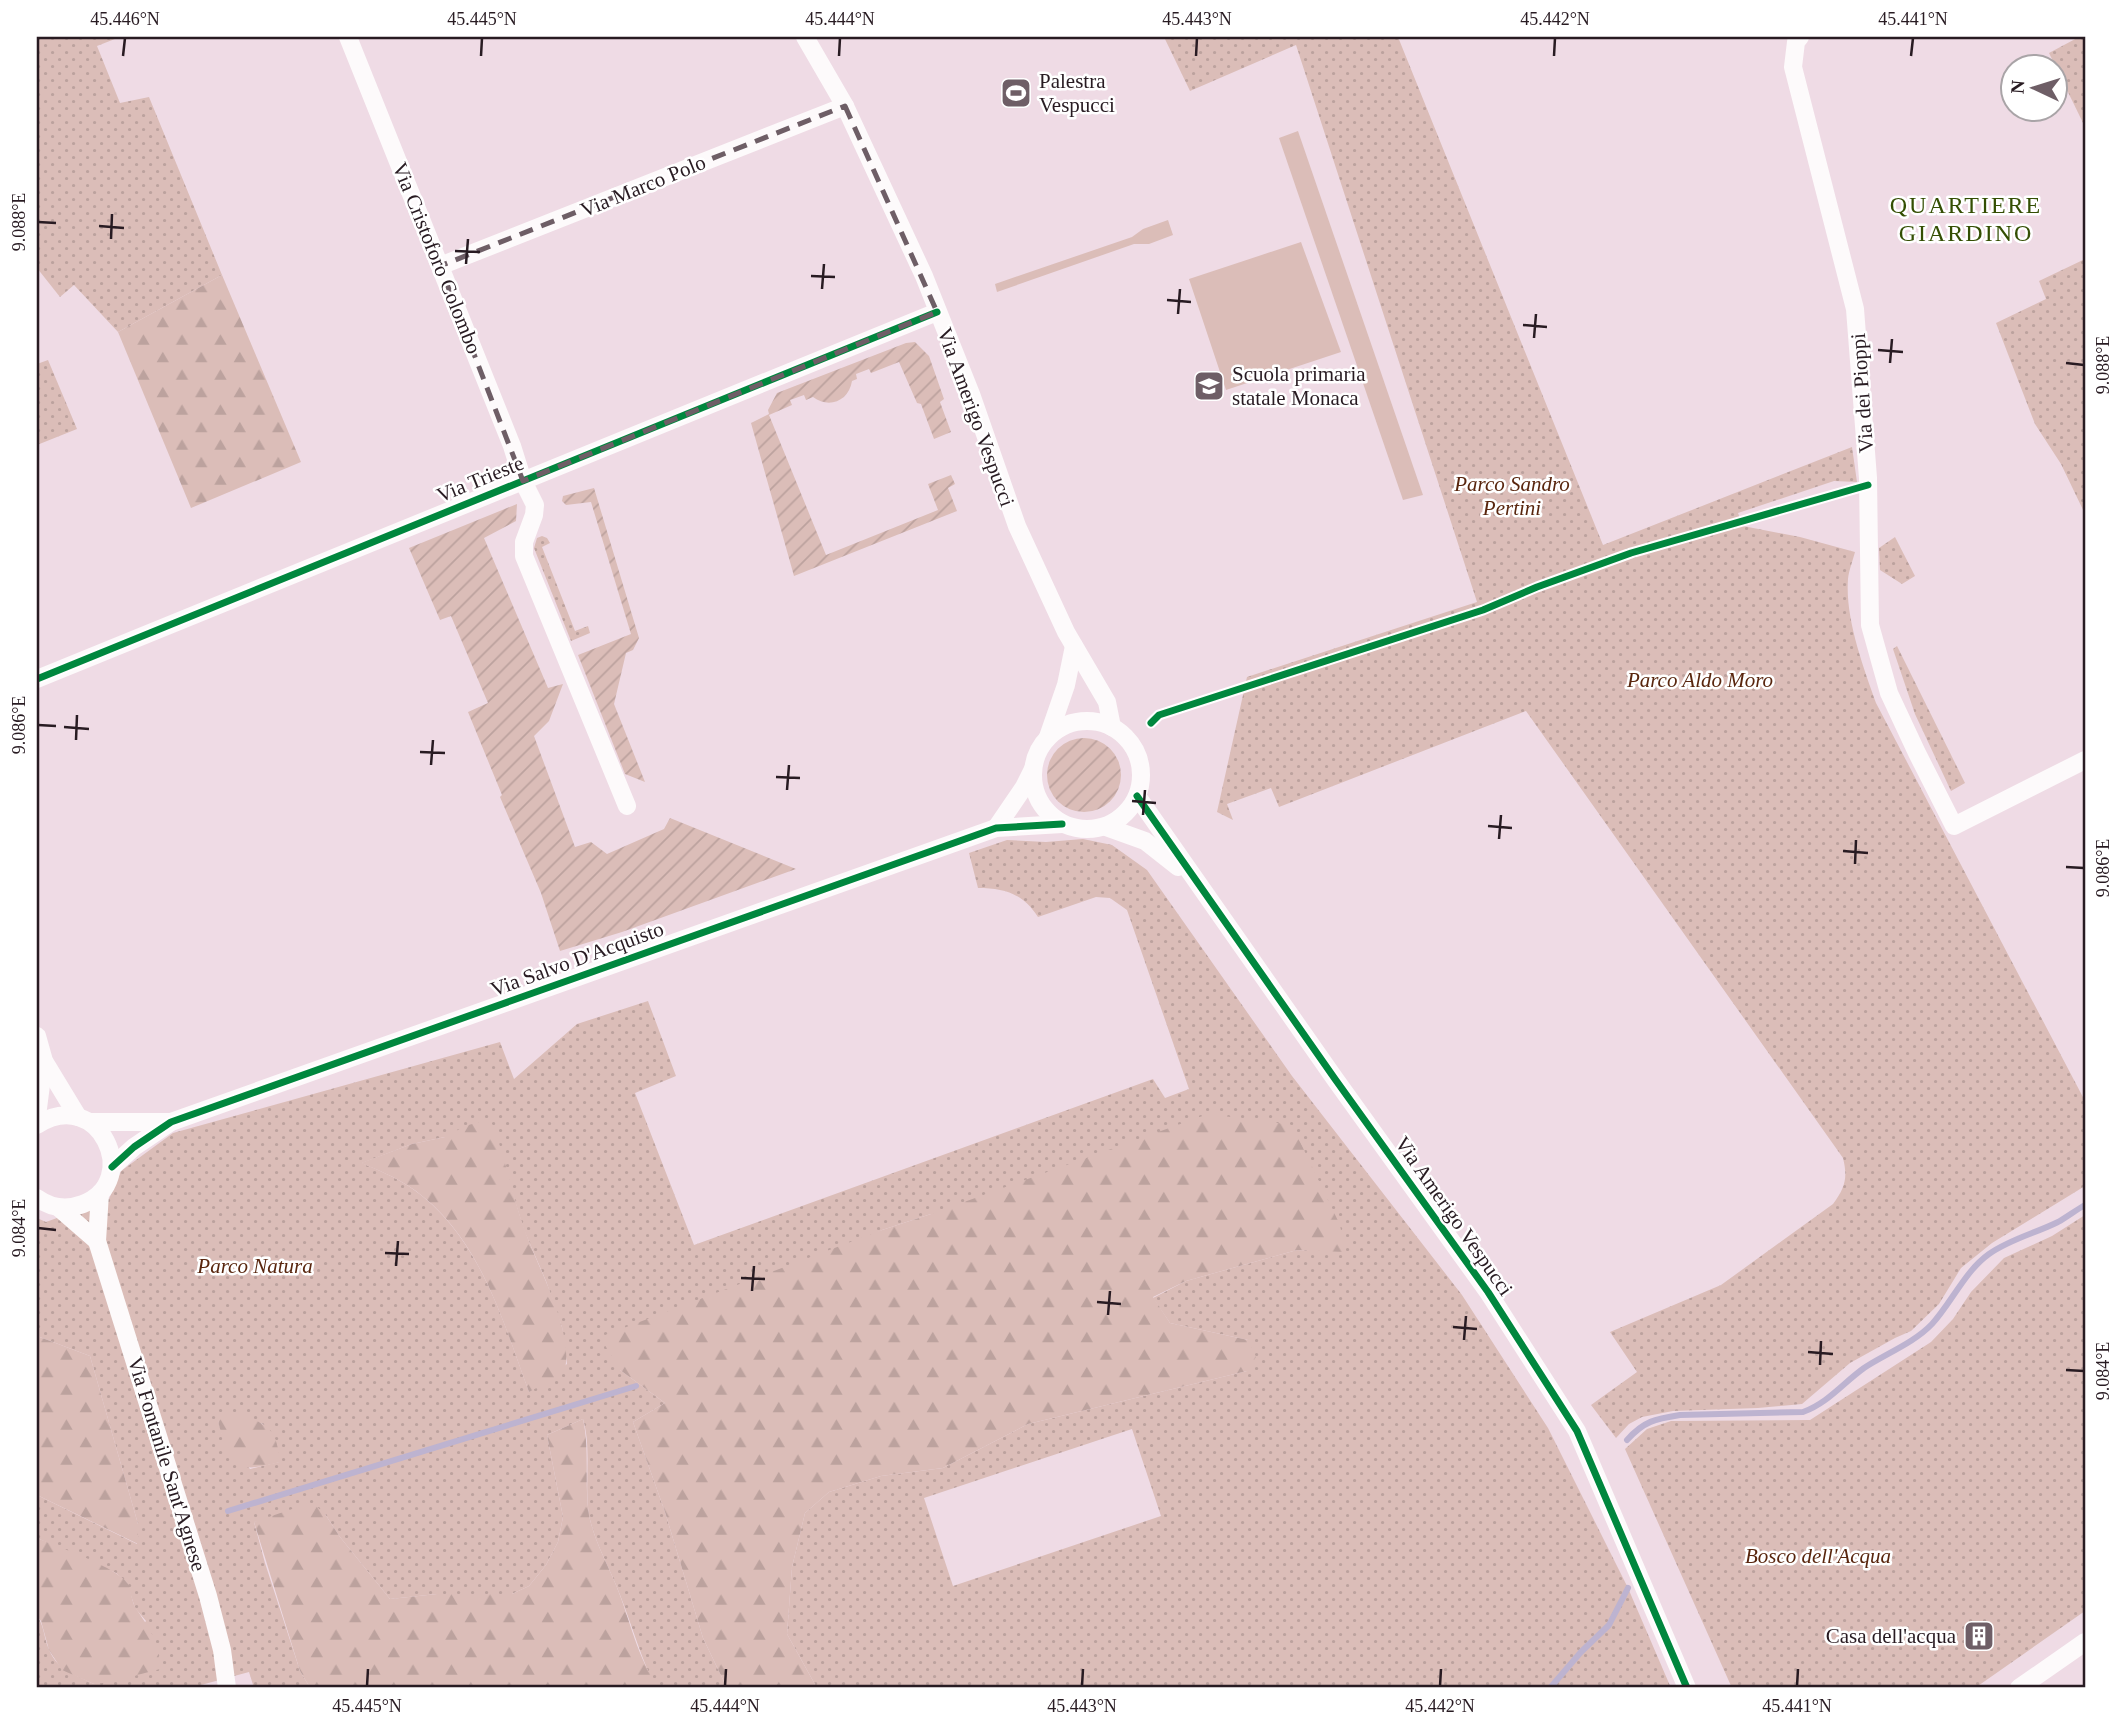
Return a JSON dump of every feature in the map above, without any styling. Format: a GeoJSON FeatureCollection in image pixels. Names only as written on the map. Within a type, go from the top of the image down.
{"type":"FeatureCollection","features":[{"type":"Feature","properties":{"kind":"street","name":"Via Cristoforo Colombo"},"geometry":{"type":"LineString","coordinates":[[348,37],[512,446],[523,481],[535,505],[524,542],[524,556],[627,806]]}},
{"type":"Feature","properties":{"kind":"street","name":"Via Amerigo Vespucci"},"geometry":{"type":"LineString","coordinates":[[805,37],[845,106],[924,276],[971,394],[1017,526],[1074,646],[1107,702],[1112,727],[1128,739],[1138,757],[1142,776],[1137,796],[1488,1292],[1577,1431],[1688,1688]]}},
{"type":"Feature","properties":{"kind":"street","name":"Via dei Pioppi"},"geometry":{"type":"LineString","coordinates":[[1800,37],[1796,42],[1793,67],[1855,309],[1868,478],[1870,625],[1889,692],[1954,825],[2085,760]]}},
{"type":"Feature","properties":{"kind":"street","name":"Via Marco Polo"},"geometry":{"type":"LineString","coordinates":[[440,266],[845,106]]}},
{"type":"Feature","properties":{"kind":"street","name":"Via Trieste"},"geometry":{"type":"LineString","coordinates":[[37,679],[937,312]]}},
{"type":"Feature","properties":{"kind":"street"},"geometry":{"type":"LineString","coordinates":[[1062,824],[1046,812],[1036,794],[1032,774],[1037,755],[1048,737],[1066,685],[1074,646]]}},
{"type":"Feature","properties":{"kind":"street"},"geometry":{"type":"LineString","coordinates":[[1048,737],[1062,726],[1079,721],[1096,721],[1112,727]]}},
{"type":"Feature","properties":{"kind":"street"},"geometry":{"type":"LineString","coordinates":[[996,828],[1034,767]]}},
{"type":"Feature","properties":{"kind":"street"},"geometry":{"type":"LineString","coordinates":[[1106,827],[1125,815],[1137,796]]}},
{"type":"Feature","properties":{"kind":"street","name":"Via Amerigo Vespucci"},"geometry":{"type":"LineString","coordinates":[[1062,824],[1091,830],[1106,827],[1145,841],[1175,864],[1207,898]]}},
{"type":"Feature","properties":{"kind":"street","name":"Via Salvo D'Acquisto"},"geometry":{"type":"LineString","coordinates":[[171,1122],[996,828],[1062,824]]}},
{"type":"Feature","properties":{"kind":"street"},"geometry":{"type":"LineString","coordinates":[[37,1036],[44,1061],[84,1119],[107,1141],[111,1154],[108,1181],[100,1193],[74,1208],[59,1208]]}},
{"type":"Feature","properties":{"kind":"street"},"geometry":{"type":"LineString","coordinates":[[37,1116],[44,1061]]}},
{"type":"Feature","properties":{"kind":"street"},"geometry":{"type":"LineString","coordinates":[[37,1125],[56,1116],[171,1122]]}},
{"type":"Feature","properties":{"kind":"street"},"geometry":{"type":"LineString","coordinates":[[111,1167],[134,1147],[171,1122]]}},
{"type":"Feature","properties":{"kind":"street"},"geometry":{"type":"LineString","coordinates":[[97,1241],[100,1193]]}},
{"type":"Feature","properties":{"kind":"street"},"geometry":{"type":"LineString","coordinates":[[37,1198],[59,1208],[97,1241]]}},
{"type":"Feature","properties":{"kind":"street","name":"Via Fontanile Sant'Agnese"},"geometry":{"type":"LineString","coordinates":[[97,1241],[201,1572],[222,1650],[227,1688]]}},
{"type":"Feature","properties":{"kind":"street"},"geometry":{"type":"LineString","coordinates":[[2019,1688],[2085,1642]]}},
{"type":"Feature","properties":{"kind":"highlighted area"},"geometry":{"type":"Polygon","coordinates":[[[845,106],[937,312],[523,481],[440,266],[845,106]]]}},
{"type":"Feature","properties":{"kind":"green space"},"geometry":{"type":"Polygon","coordinates":[[[37,37],[120,37],[97,46],[120,103],[149,97],[222,275],[118,332],[74,285],[60,297],[37,268],[37,37]]]}},
{"type":"Feature","properties":{"kind":"green space","name":"Parco Aldo Moro"},"geometry":{"type":"Polygon","coordinates":[[[1164,37],[1398,37],[1603,545],[1852,447],[1857,482],[1834,481],[1738,513],[1743,526],[1800,537],[1855,552],[1848,579],[1849,610],[1856,642],[1876,703],[2085,1101],[2085,1186],[1992,1243],[1961,1268],[1939,1304],[1911,1331],[1850,1363],[1802,1404],[1673,1411],[1642,1417],[1629,1424],[1616,1438],[1591,1405],[1637,1372],[1610,1332],[1721,1285],[1833,1204],[1843,1188],[1845,1171],[1843,1158],[1526,711],[1279,807],[1271,788],[1227,804],[1233,820],[1217,812],[1247,677],[1477,602],[1296,45],[1190,91],[1164,37]]]}},
{"type":"Feature","properties":{"kind":"green space"},"geometry":{"type":"Polygon","coordinates":[[[2079,37],[2085,37],[2085,127],[2070,96],[2070,52],[2051,52],[2079,37]]]}},
{"type":"Feature","properties":{"kind":"green space"},"geometry":{"type":"Polygon","coordinates":[[[1298,131],[1423,495],[1403,500],[1279,138],[1298,131]]]}},
{"type":"Feature","properties":{"kind":"green space"},"geometry":{"type":"Polygon","coordinates":[[[1168,220],[1173,235],[1149,244],[1134,244],[997,292],[995,284],[1132,237],[1143,229],[1168,220]]]}},
{"type":"Feature","properties":{"kind":"green space"},"geometry":{"type":"Polygon","coordinates":[[[1301,242],[1341,352],[1226,390],[1189,279],[1301,242]]]}},
{"type":"Feature","properties":{"kind":"green space"},"geometry":{"type":"Polygon","coordinates":[[[2085,259],[2085,514],[2061,464],[2035,424],[1996,323],[2046,299],[2039,281],[2085,259]]]}},
{"type":"Feature","properties":{"kind":"green space"},"geometry":{"type":"Polygon","coordinates":[[[222,275],[301,462],[191,508],[118,332],[222,275]]]}},
{"type":"Feature","properties":{"kind":"green space"},"geometry":{"type":"Polygon","coordinates":[[[915,342],[929,356],[944,399],[940,402],[951,432],[934,439],[921,404],[917,403],[899,362],[871,373],[869,369],[856,374],[857,379],[852,381],[847,394],[837,401],[819,401],[813,397],[806,400],[804,395],[790,400],[792,405],[769,415],[826,555],[938,510],[928,484],[951,475],[955,484],[948,488],[957,511],[794,576],[751,423],[769,414],[768,410],[777,393],[906,343],[915,342]]]}},
{"type":"Feature","properties":{"kind":"green space"},"geometry":{"type":"Polygon","coordinates":[[[48,360],[77,429],[37,445],[37,364],[48,360]]]}},
{"type":"Feature","properties":{"kind":"green space"},"geometry":{"type":"Polygon","coordinates":[[[594,488],[639,638],[633,650],[626,653],[614,704],[645,782],[625,774],[578,655],[631,634],[591,502],[566,505],[562,501],[563,496],[594,488]]]}},
{"type":"Feature","properties":{"kind":"green space"},"geometry":{"type":"Polygon","coordinates":[[[517,504],[516,521],[484,538],[548,688],[563,684],[549,721],[534,736],[575,847],[591,842],[607,854],[664,829],[670,818],[796,869],[622,932],[560,951],[541,893],[500,797],[502,795],[468,712],[488,703],[451,616],[440,620],[409,548],[517,504]]]}},
{"type":"Feature","properties":{"kind":"green space"},"geometry":{"type":"Polygon","coordinates":[[[542,536],[550,543],[542,547],[575,631],[588,626],[590,633],[571,641],[534,548],[537,538],[542,536]]]}},
{"type":"Feature","properties":{"kind":"green space"},"geometry":{"type":"Polygon","coordinates":[[[1895,537],[1915,576],[1902,584],[1880,570],[1879,548],[1895,537]]]}},
{"type":"Feature","properties":{"kind":"green space"},"geometry":{"type":"Polygon","coordinates":[[[1897,646],[1965,783],[1951,791],[1915,714],[1893,649],[1897,646]]]}},
{"type":"Feature","properties":{"kind":"green space"},"geometry":{"type":"Polygon","coordinates":[[[1084,738],[1098,741],[1110,749],[1118,761],[1121,775],[1118,789],[1110,801],[1098,809],[1084,812],[1070,809],[1058,801],[1050,789],[1047,775],[1050,761],[1058,749],[1070,741],[1084,738]]]}},
{"type":"Feature","properties":{"kind":"green space","name":"Parco Natura"},"geometry":{"type":"Polygon","coordinates":[[[1083,839],[1112,845],[1147,870],[1292,1076],[1462,1295],[1548,1428],[1628,1588],[1671,1688],[817,1688],[787,1634],[792,1567],[805,1513],[829,1492],[881,1476],[943,1468],[1028,1424],[1247,1371],[1248,1340],[1170,1323],[1153,1298],[1186,1281],[1297,1250],[1311,1251],[931,1214],[882,1230],[620,1370],[665,1403],[633,1422],[665,1512],[703,1638],[727,1688],[659,1688],[652,1680],[591,1524],[587,1443],[583,1419],[547,1435],[563,1517],[558,1542],[546,1565],[529,1586],[512,1594],[437,1594],[390,1599],[325,1514],[254,1522],[300,1671],[309,1686],[254,1688],[249,1672],[190,1688],[37,1688],[37,1616],[51,1655],[56,1661],[66,1670],[94,1684],[146,1621],[135,1608],[127,1583],[116,1573],[37,1538],[37,1495],[137,1544],[138,1524],[90,1356],[37,1336],[37,1218],[46,1222],[109,1199],[121,1171],[173,1133],[500,1042],[514,1079],[577,1024],[648,1001],[676,1076],[635,1093],[694,1245],[1153,1079],[1165,1098],[1189,1089],[1127,910],[1110,898],[1096,897],[1038,917],[1026,903],[1013,894],[997,889],[978,888],[969,853],[1007,840],[1046,842],[1083,839]],[[445,1137],[412,1144],[362,1163],[410,1187],[434,1206],[454,1228],[471,1253],[498,1307],[529,1392],[567,1364],[562,1327],[524,1230],[512,1191],[445,1137]],[[253,1420],[218,1421],[222,1434],[250,1469],[279,1462],[263,1424],[253,1420]],[[1132,1429],[924,1498],[953,1586],[1161,1516],[1132,1429]]]}},
{"type":"Feature","properties":{"kind":"green space"},"geometry":{"type":"Polygon","coordinates":[[[1208,1114],[1292,1125],[1340,1225],[1345,1252],[1297,1250],[1186,1281],[1153,1297],[1170,1323],[1248,1340],[1256,1357],[1247,1371],[1028,1424],[943,1468],[881,1476],[829,1492],[805,1513],[792,1567],[787,1634],[817,1688],[727,1688],[703,1638],[665,1512],[633,1422],[665,1403],[620,1370],[600,1337],[882,1230],[1208,1114]]]}},
{"type":"Feature","properties":{"kind":"green space"},"geometry":{"type":"Polygon","coordinates":[[[490,1119],[524,1228],[553,1300],[565,1339],[564,1373],[529,1392],[498,1307],[471,1253],[454,1228],[434,1206],[410,1187],[361,1163],[412,1144],[445,1137],[465,1126],[490,1119]]]}},
{"type":"Feature","properties":{"kind":"green space","name":"Bosco dell'Acqua"},"geometry":{"type":"Polygon","coordinates":[[[2085,1215],[2085,1611],[1975,1688],[1732,1688],[1625,1449],[1647,1429],[1671,1421],[1810,1420],[1931,1342],[1953,1319],[1971,1292],[2004,1258],[2052,1236],[2085,1215]]]}},
{"type":"Feature","properties":{"kind":"green space"},"geometry":{"type":"Polygon","coordinates":[[[37,1336],[90,1356],[138,1524],[138,1544],[37,1495],[37,1336]]]}},
{"type":"Feature","properties":{"kind":"green space"},"geometry":{"type":"Polygon","coordinates":[[[228,1414],[240,1415],[265,1425],[276,1440],[280,1462],[250,1468],[234,1464],[229,1458],[218,1421],[228,1414]]]}},
{"type":"Feature","properties":{"kind":"green space"},"geometry":{"type":"Polygon","coordinates":[[[583,1419],[591,1524],[639,1651],[659,1688],[306,1688],[309,1686],[300,1671],[254,1522],[301,1506],[316,1506],[390,1599],[437,1594],[512,1594],[529,1586],[546,1565],[558,1542],[563,1517],[547,1435],[583,1419]]]}},
{"type":"Feature","properties":{"kind":"green space"},"geometry":{"type":"Polygon","coordinates":[[[37,1538],[113,1571],[128,1584],[135,1607],[153,1637],[160,1669],[94,1684],[62,1670],[49,1650],[41,1621],[37,1616],[37,1538]]]}},
{"type":"Feature","properties":{"kind":"waterway"},"geometry":{"type":"LineString","coordinates":[[1627,1440],[1645,1425],[1671,1416],[1803,1412],[1812,1408],[1864,1368],[1925,1331],[1973,1269],[1989,1254],[2058,1222],[2085,1205]]}},
{"type":"Feature","properties":{"kind":"waterway"},"geometry":{"type":"LineString","coordinates":[[228,1511],[636,1386]]}},
{"type":"Feature","properties":{"kind":"waterway"},"geometry":{"type":"LineString","coordinates":[[1550,1688],[1609,1625],[1628,1588]]}},
{"type":"Feature","properties":{"kind":"cycle path"},"geometry":{"type":"LineString","coordinates":[[37,679],[937,312]]}},
{"type":"Feature","properties":{"kind":"cycle path"},"geometry":{"type":"LineString","coordinates":[[1151,723],[1159,715],[1483,610],[1631,553],[1868,485]]}},
{"type":"Feature","properties":{"kind":"cycle path"},"geometry":{"type":"LineString","coordinates":[[1137,796],[1488,1292],[1577,1431],[1687,1688]]}},
{"type":"Feature","properties":{"kind":"cycle path"},"geometry":{"type":"LineString","coordinates":[[112,1167],[134,1147],[171,1122],[996,828],[1062,824]]}},
{"type":"Feature","properties":{"kind":"place","name":"Palestra Vespucci"},"geometry":{"type":"Point","coordinates":[1016,93]}},
{"type":"Feature","properties":{"kind":"place","name":"Scuola primaria statale Monaca"},"geometry":{"type":"Point","coordinates":[1209,386]}},
{"type":"Feature","properties":{"kind":"place","name":"Casa dell'acqua"},"geometry":{"type":"Point","coordinates":[1979,1636]}},
{"type":"Feature","properties":{"kind":"district","name":"QUARTIERE GIARDINO"},"geometry":{"type":"Point","coordinates":[1966,219]}},
{"type":"Feature","properties":{"kind":"park label","name":"Parco Sandro Pertini"},"geometry":{"type":"Point","coordinates":[1512,496]}}]}
